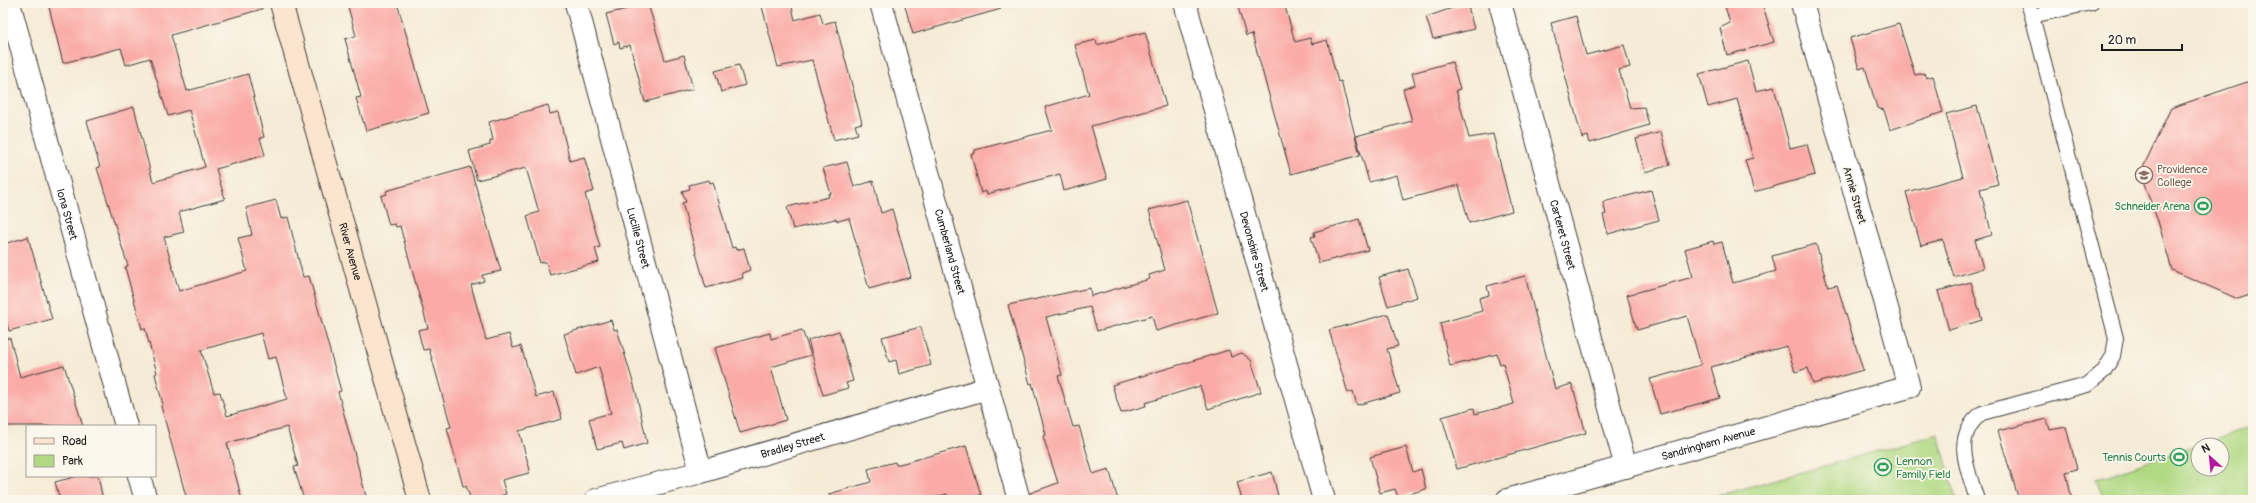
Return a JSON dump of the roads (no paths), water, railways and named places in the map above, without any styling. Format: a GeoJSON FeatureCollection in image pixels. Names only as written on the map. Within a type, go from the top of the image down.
{"type":"FeatureCollection","features":[{"type":"Feature","properties":{"kind":"street","name":"Iona Street"},"geometry":{"type":"LineString","coordinates":[[9,3],[126,425]]}},
{"type":"Feature","properties":{"kind":"street","name":"River Avenue"},"geometry":{"type":"LineString","coordinates":[[281,3],[420,500]]}},
{"type":"Feature","properties":{"kind":"street","name":"Lucille Street"},"geometry":{"type":"LineString","coordinates":[[576,3],[701,472]]}},
{"type":"Feature","properties":{"kind":"street","name":"Cumberland Street"},"geometry":{"type":"LineString","coordinates":[[881,3],[1019,500]]}},
{"type":"Feature","properties":{"kind":"street","name":"Devonshire Street"},"geometry":{"type":"LineString","coordinates":[[1185,3],[1324,500]]}},
{"type":"Feature","properties":{"kind":"street","name":"Carteret Street"},"geometry":{"type":"LineString","coordinates":[[1500,3],[1626,467]]}},
{"type":"Feature","properties":{"kind":"street","name":"Annie Street"},"geometry":{"type":"LineString","coordinates":[[1802,3],[1908,387]]}},
{"type":"Feature","properties":{"kind":"street","name":"Sandringham Avenue"},"geometry":{"type":"LineString","coordinates":[[1507,500],[1908,387]]}},
{"type":"Feature","properties":{"kind":"street","name":"Bradley Street"},"geometry":{"type":"LineString","coordinates":[[596,500],[701,472],[988,388]]}},
{"type":"Feature","properties":{"kind":"street"},"geometry":{"type":"LineString","coordinates":[[139,477],[146,500]]}},
{"type":"Feature","properties":{"kind":"lane"},"geometry":{"type":"LineString","coordinates":[[1977,500],[1963,451],[1965,436],[1971,422],[1982,413],[2087,385],[2104,371],[2113,356],[2116,338],[2030,10],[2091,3]]}},
{"type":"Feature","properties":{"kind":"place","name":"Providence College"},"geometry":{"type":"Point","coordinates":[2144,175]}},
{"type":"Feature","properties":{"kind":"place","name":"Schneider Arena"},"geometry":{"type":"Point","coordinates":[2203,206]}},
{"type":"Feature","properties":{"kind":"place","name":"Tennis Courts"},"geometry":{"type":"Point","coordinates":[2179,457]}},
{"type":"Feature","properties":{"kind":"place","name":"Lennon Family Field"},"geometry":{"type":"Point","coordinates":[1883,467]}}]}
